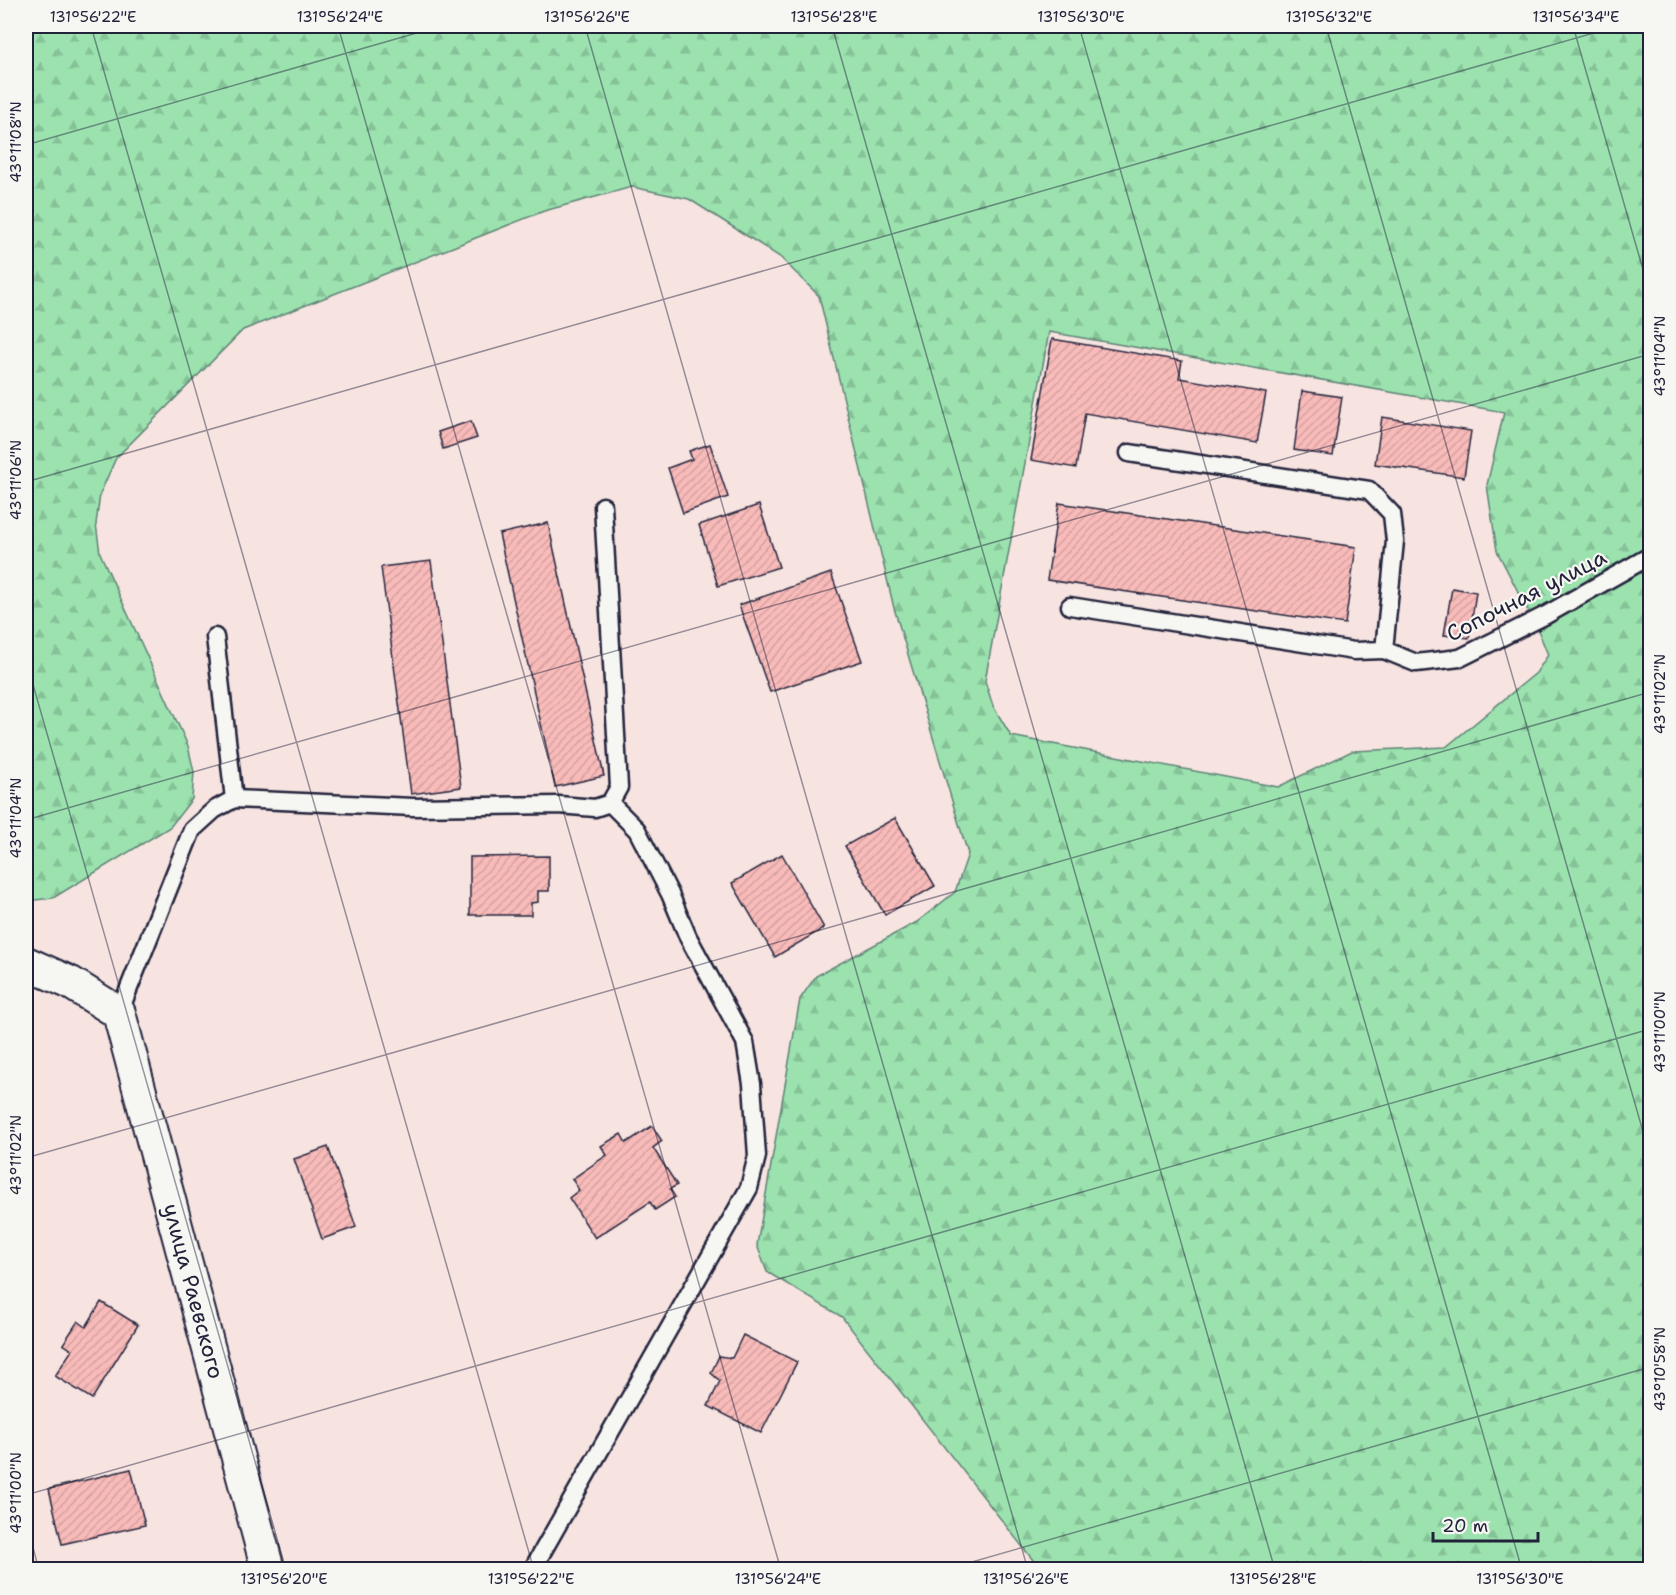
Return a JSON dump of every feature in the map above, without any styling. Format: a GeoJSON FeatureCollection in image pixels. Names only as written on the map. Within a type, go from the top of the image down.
{"type":"FeatureCollection","features":[{"type":"Feature","properties":{"kind":"street"},"geometry":{"type":"LineString","coordinates":[[26,963],[72,983],[119,1013]]}},
{"type":"Feature","properties":{"kind":"street","name":"улица Раевского"},"geometry":{"type":"LineString","coordinates":[[119,1013],[268,1569]]}},
{"type":"Feature","properties":{"kind":"lane"},"geometry":{"type":"LineString","coordinates":[[1070,606],[1354,651],[1384,650],[1395,541],[1392,514],[1369,490],[1129,453]]}},
{"type":"Feature","properties":{"kind":"lane"},"geometry":{"type":"LineString","coordinates":[[119,1013],[192,830],[214,810],[234,799],[412,807],[559,805],[595,808],[610,803],[619,788],[603,506]]}},
{"type":"Feature","properties":{"kind":"lane","name":"Сопочная улица"},"geometry":{"type":"LineString","coordinates":[[1384,650],[1416,663],[1460,658],[1546,615],[1650,556]]}},
{"type":"Feature","properties":{"kind":"lane"},"geometry":{"type":"LineString","coordinates":[[215,637],[234,799]]}},
{"type":"Feature","properties":{"kind":"lane"},"geometry":{"type":"LineString","coordinates":[[532,1569],[749,1188],[757,1156],[752,1084],[745,1042],[688,937],[670,894],[637,830],[610,803]]}},
{"type":"Feature","properties":{"kind":"green space"},"geometry":{"type":"Polygon","coordinates":[[[26,26],[1650,26],[1650,1569],[1040,1569],[842,1317],[767,1272],[757,1245],[800,999],[816,976],[917,922],[955,892],[968,854],[894,608],[819,296],[780,257],[689,199],[632,187],[544,211],[243,330],[116,458],[100,494],[96,524],[100,553],[188,746],[194,772],[192,799],[170,827],[53,898],[26,901],[26,26]],[[1049,332],[985,681],[993,706],[1011,736],[1278,787],[1352,751],[1446,747],[1536,673],[1548,655],[1538,630],[1497,551],[1487,485],[1504,412],[1049,332]]]}},
{"type":"Feature","properties":{"kind":"building"},"geometry":{"type":"Polygon","coordinates":[[[1052,339],[1182,361],[1179,378],[1266,393],[1257,443],[1085,413],[1076,468],[1031,460],[1052,339]]]}},
{"type":"Feature","properties":{"kind":"building"},"geometry":{"type":"Polygon","coordinates":[[[1302,391],[1342,397],[1333,456],[1294,450],[1302,391]]]}},
{"type":"Feature","properties":{"kind":"building"},"geometry":{"type":"Polygon","coordinates":[[[1382,417],[1471,431],[1464,477],[1375,464],[1382,417]]]}},
{"type":"Feature","properties":{"kind":"building"},"geometry":{"type":"Polygon","coordinates":[[[471,421],[477,438],[443,449],[438,432],[471,421]]]}},
{"type":"Feature","properties":{"kind":"building"},"geometry":{"type":"Polygon","coordinates":[[[710,444],[728,497],[683,513],[668,468],[692,459],[689,451],[710,444]]]}},
{"type":"Feature","properties":{"kind":"building"},"geometry":{"type":"Polygon","coordinates":[[[1059,503],[1356,547],[1345,624],[1047,580],[1059,503]]]}},
{"type":"Feature","properties":{"kind":"building"},"geometry":{"type":"Polygon","coordinates":[[[759,505],[779,567],[718,586],[699,525],[759,505]]]}},
{"type":"Feature","properties":{"kind":"building"},"geometry":{"type":"Polygon","coordinates":[[[548,523],[604,776],[555,787],[499,534],[548,523]]]}},
{"type":"Feature","properties":{"kind":"building"},"geometry":{"type":"Polygon","coordinates":[[[431,561],[461,787],[411,794],[381,567],[431,561]]]}},
{"type":"Feature","properties":{"kind":"building"},"geometry":{"type":"Polygon","coordinates":[[[831,573],[862,661],[770,692],[739,605],[831,573]]]}},
{"type":"Feature","properties":{"kind":"building"},"geometry":{"type":"Polygon","coordinates":[[[1452,588],[1476,592],[1469,638],[1444,635],[1452,588]]]}},
{"type":"Feature","properties":{"kind":"building"},"geometry":{"type":"Polygon","coordinates":[[[895,818],[935,886],[885,915],[845,846],[895,818]]]}},
{"type":"Feature","properties":{"kind":"building"},"geometry":{"type":"Polygon","coordinates":[[[782,854],[824,928],[775,957],[732,883],[782,854]]]}},
{"type":"Feature","properties":{"kind":"building"},"geometry":{"type":"Polygon","coordinates":[[[549,856],[549,891],[538,891],[538,902],[531,903],[531,915],[470,915],[470,857],[549,856]]]}},
{"type":"Feature","properties":{"kind":"building"},"geometry":{"type":"Polygon","coordinates":[[[652,1126],[662,1141],[653,1148],[677,1185],[670,1189],[675,1197],[655,1210],[650,1202],[595,1238],[569,1198],[579,1190],[572,1179],[607,1155],[601,1146],[621,1134],[626,1143],[652,1126]]]}},
{"type":"Feature","properties":{"kind":"building"},"geometry":{"type":"Polygon","coordinates":[[[328,1147],[356,1227],[322,1239],[294,1159],[328,1147]]]}},
{"type":"Feature","properties":{"kind":"building"},"geometry":{"type":"Polygon","coordinates":[[[101,1302],[138,1325],[92,1399],[55,1376],[72,1350],[63,1344],[78,1321],[86,1327],[101,1302]]]}},
{"type":"Feature","properties":{"kind":"building"},"geometry":{"type":"Polygon","coordinates":[[[743,1335],[797,1362],[761,1433],[708,1406],[720,1381],[711,1373],[719,1356],[732,1358],[743,1335]]]}},
{"type":"Feature","properties":{"kind":"building"},"geometry":{"type":"Polygon","coordinates":[[[131,1469],[145,1525],[62,1544],[49,1489],[131,1469]]]}}]}
